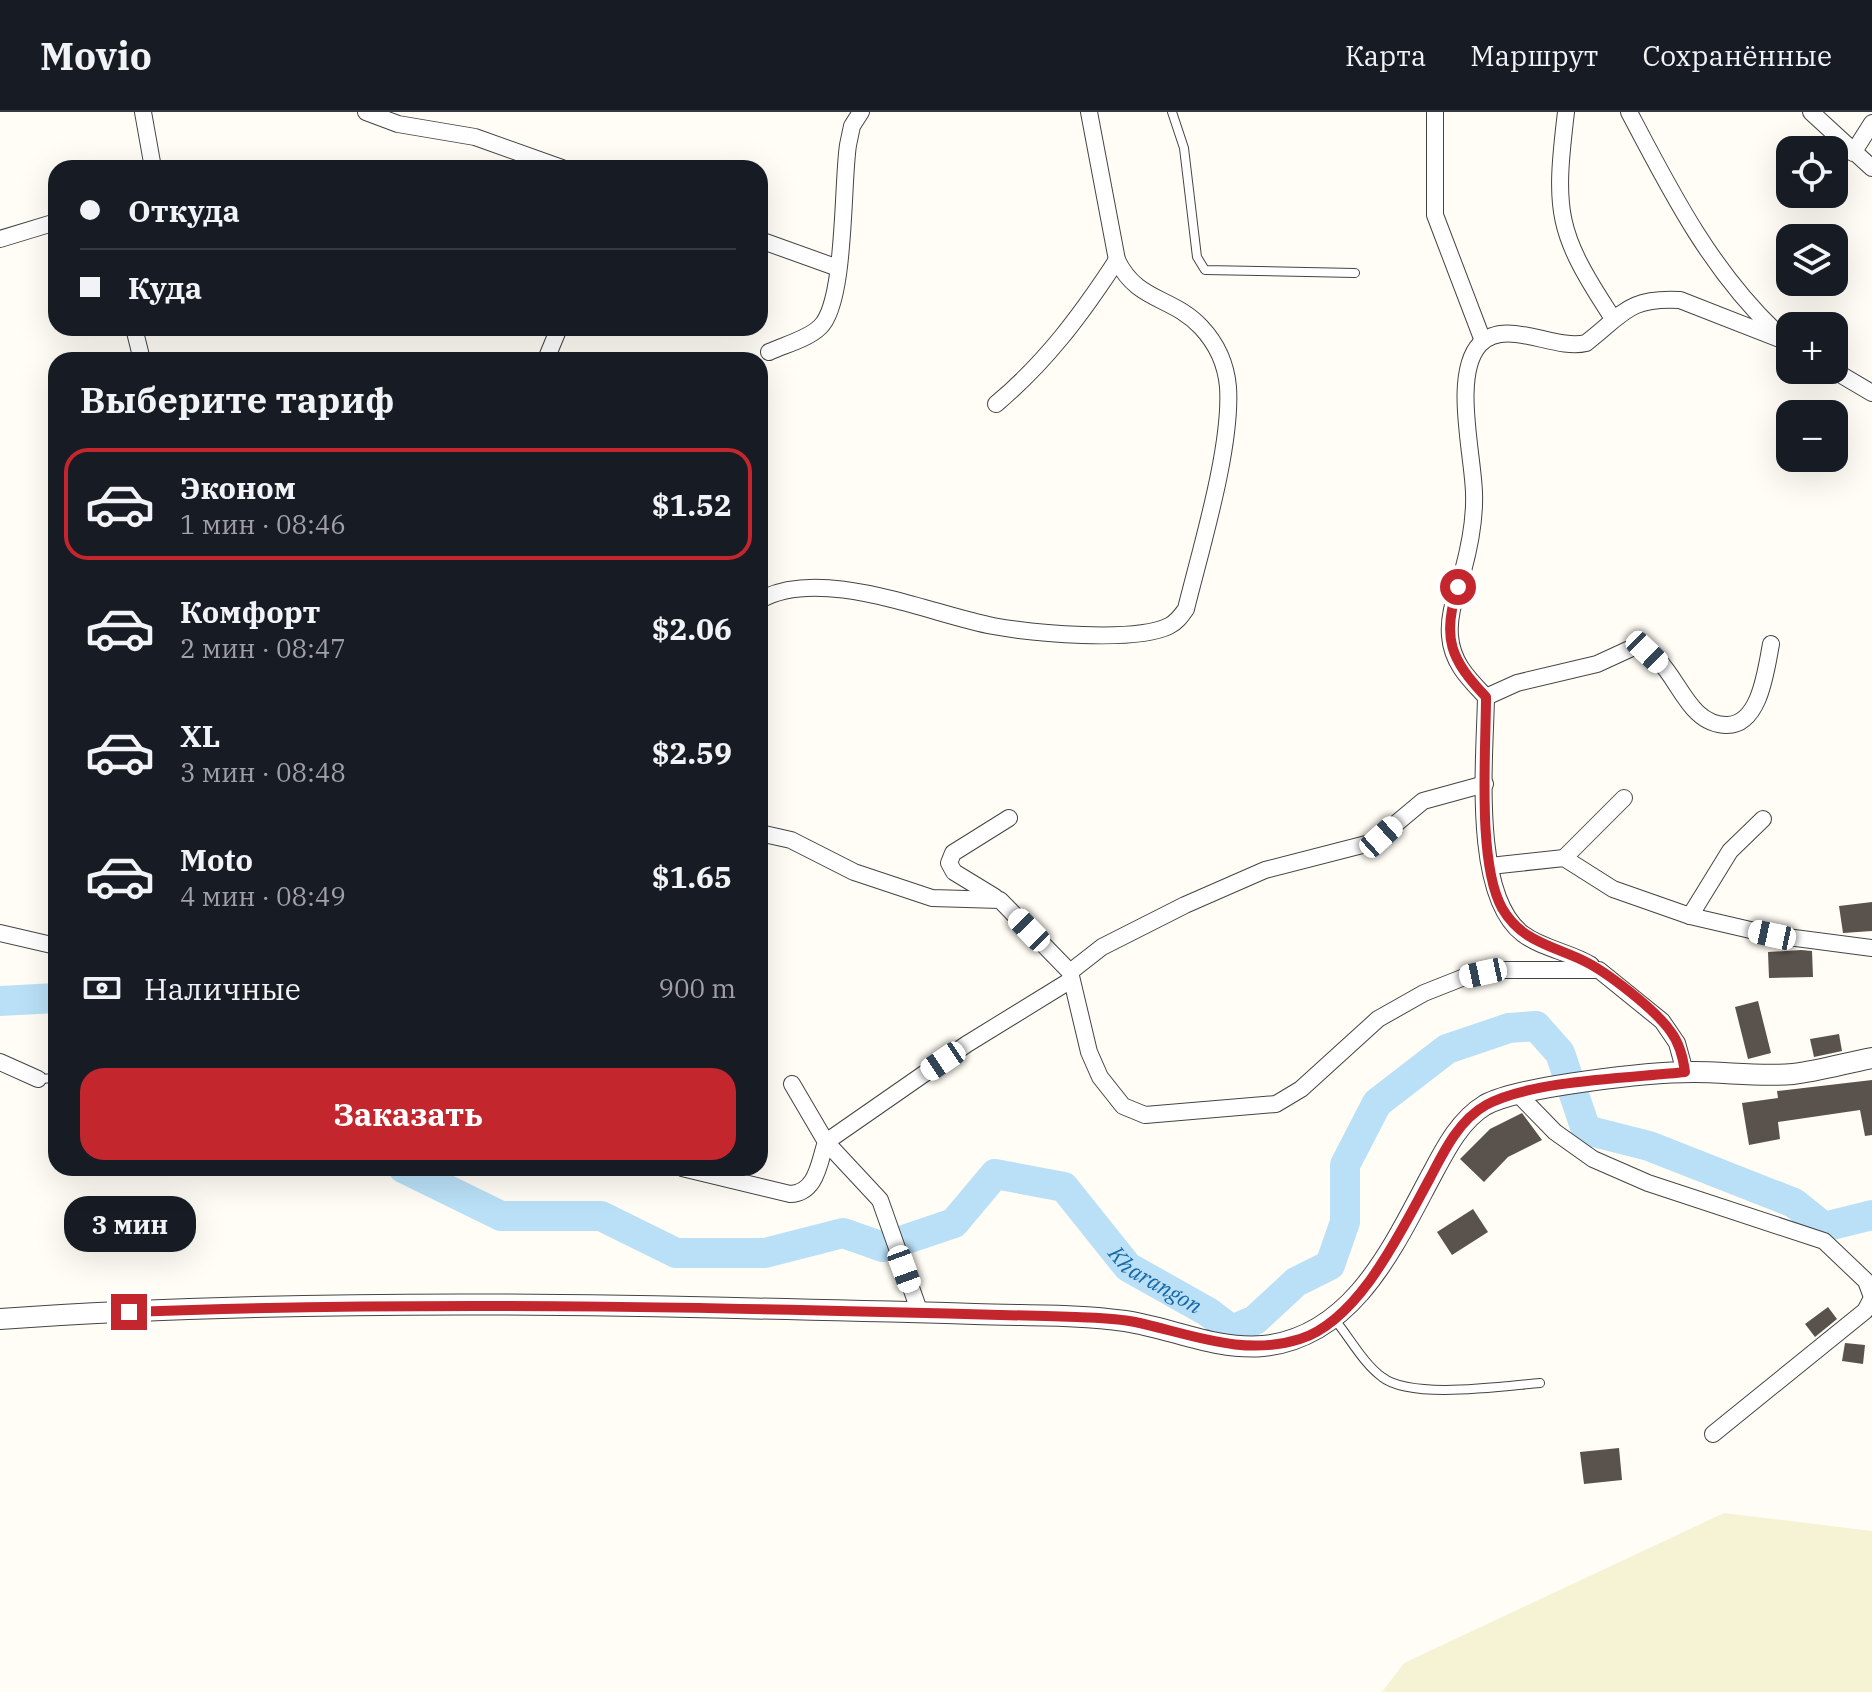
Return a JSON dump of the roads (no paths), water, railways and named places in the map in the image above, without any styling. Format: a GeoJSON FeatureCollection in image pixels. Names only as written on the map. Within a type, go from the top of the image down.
{"type":"FeatureCollection","features":[{"type":"Feature","properties":{"kind":"street"},"geometry":{"type":"LineString","coordinates":[[143,112],[152,160]]}},
{"type":"Feature","properties":{"kind":"street"},"geometry":{"type":"LineString","coordinates":[[366,112],[398,124],[475,137],[540,160]]}},
{"type":"Feature","properties":{"kind":"street"},"geometry":{"type":"LineString","coordinates":[[769,352],[820,327],[830,308],[838,268],[845,161],[852,126],[861,112]]}},
{"type":"Feature","properties":{"kind":"street"},"geometry":{"type":"LineString","coordinates":[[768,598],[796,590],[848,591],[897,599],[991,626],[1046,633],[1156,631],[1177,621],[1186,609],[1226,426],[1228,386],[1211,338],[1181,310],[1132,285],[1117,260],[1089,112]]}},
{"type":"Feature","properties":{"kind":"street"},"geometry":{"type":"LineString","coordinates":[[1435,112],[1435,215],[1483,341]]}},
{"type":"Feature","properties":{"kind":"street"},"geometry":{"type":"LineString","coordinates":[[1566,112],[1558,185],[1562,217],[1582,271],[1612,317]]}},
{"type":"Feature","properties":{"kind":"street"},"geometry":{"type":"LineString","coordinates":[[1629,112],[1679,208],[1722,275],[1776,330]]}},
{"type":"Feature","properties":{"kind":"street"},"geometry":{"type":"LineString","coordinates":[[1811,112],[1872,168]]}},
{"type":"Feature","properties":{"kind":"street"},"geometry":{"type":"LineString","coordinates":[[1853,153],[1872,123]]}},
{"type":"Feature","properties":{"kind":"street"},"geometry":{"type":"LineString","coordinates":[[0,239],[48,224]]}},
{"type":"Feature","properties":{"kind":"street"},"geometry":{"type":"LineString","coordinates":[[768,243],[838,268]]}},
{"type":"Feature","properties":{"kind":"street"},"geometry":{"type":"LineString","coordinates":[[996,404],[1033,373],[1070,332],[1117,260]]}},
{"type":"Feature","properties":{"kind":"street"},"geometry":{"type":"LineString","coordinates":[[1685,1072],[1677,1043],[1662,1021],[1599,970],[1542,945],[1517,928],[1501,907],[1490,866],[1485,784],[1486,697],[1459,667],[1450,637],[1452,604],[1474,518],[1467,375],[1470,359],[1483,341],[1505,334],[1576,345],[1593,337],[1612,317],[1648,301],[1680,300],[1776,336]]}},
{"type":"Feature","properties":{"kind":"street"},"geometry":{"type":"LineString","coordinates":[[1848,379],[1872,393]]}},
{"type":"Feature","properties":{"kind":"street"},"geometry":{"type":"LineString","coordinates":[[1486,697],[1517,683],[1597,664],[1634,647],[1647,652],[1671,676],[1701,716],[1722,725],[1734,725],[1745,721],[1752,712],[1771,644]]}},
{"type":"Feature","properties":{"kind":"street"},"geometry":{"type":"LineString","coordinates":[[719,1176],[798,1193],[813,1181],[826,1142],[1070,976],[1102,947],[1185,905],[1265,870],[1374,842],[1423,801],[1485,784]]}},
{"type":"Feature","properties":{"kind":"street"},"geometry":{"type":"LineString","coordinates":[[1564,858],[1624,798]]}},
{"type":"Feature","properties":{"kind":"street"},"geometry":{"type":"LineString","coordinates":[[1009,818],[953,853],[949,863],[954,872],[1000,900],[1070,976],[1089,1052],[1100,1077],[1123,1106],[1145,1115],[1276,1104],[1301,1089],[1378,1019],[1424,993],[1467,976],[1539,967],[1599,970]]}},
{"type":"Feature","properties":{"kind":"street"},"geometry":{"type":"LineString","coordinates":[[1690,916],[1730,851],[1763,819]]}},
{"type":"Feature","properties":{"kind":"street"},"geometry":{"type":"LineString","coordinates":[[768,835],[791,840],[854,872],[932,898],[1000,900]]}},
{"type":"Feature","properties":{"kind":"street"},"geometry":{"type":"LineString","coordinates":[[1490,866],[1564,858],[1613,889],[1690,916],[1772,935],[1872,948]]}},
{"type":"Feature","properties":{"kind":"street"},"geometry":{"type":"LineString","coordinates":[[0,933],[48,944]]}},
{"type":"Feature","properties":{"kind":"street"},"geometry":{"type":"LineString","coordinates":[[0,1319],[270,1307],[679,1306],[1107,1318],[1223,1345],[1261,1346],[1303,1338],[1335,1320],[1359,1295],[1463,1123],[1486,1104],[1523,1092],[1609,1080],[1685,1072],[1791,1074],[1872,1058]]}},
{"type":"Feature","properties":{"kind":"street"},"geometry":{"type":"LineString","coordinates":[[0,1062],[38,1079]]}},
{"type":"Feature","properties":{"kind":"street"},"geometry":{"type":"LineString","coordinates":[[792,1084],[826,1142],[876,1193],[920,1313]]}},
{"type":"Feature","properties":{"kind":"street"},"geometry":{"type":"LineString","coordinates":[[1523,1092],[1555,1132],[1593,1159],[1648,1183],[1824,1241],[1866,1281],[1872,1298],[1865,1311],[1713,1434]]}},
{"type":"Feature","properties":{"kind":"lane"},"geometry":{"type":"LineString","coordinates":[[1172,112],[1184,148],[1197,257],[1205,270],[1355,273]]}},
{"type":"Feature","properties":{"kind":"lane"},"geometry":{"type":"LineString","coordinates":[[38,1079],[48,1078]]}},
{"type":"Feature","properties":{"kind":"lane"},"geometry":{"type":"LineString","coordinates":[[1335,1320],[1371,1367],[1383,1379],[1396,1384],[1417,1388],[1486,1388],[1540,1383]]}},
{"type":"Feature","properties":{"kind":"waterway","name":"Kharangon"},"geometry":{"type":"LineString","coordinates":[[0,1001],[48,998]]}},
{"type":"Feature","properties":{"kind":"waterway","name":"Kharangon"},"geometry":{"type":"LineString","coordinates":[[419,1176],[501,1216],[601,1216],[676,1253],[765,1253],[843,1233],[883,1247],[954,1223],[995,1174],[1064,1187],[1128,1267],[1208,1312],[1232,1330],[1255,1320],[1296,1282],[1330,1265],[1345,1222],[1345,1165],[1377,1103],[1447,1049],[1509,1028],[1536,1026],[1560,1053],[1586,1130],[1649,1146],[1794,1203],[1824,1227],[1872,1215]]}}]}
